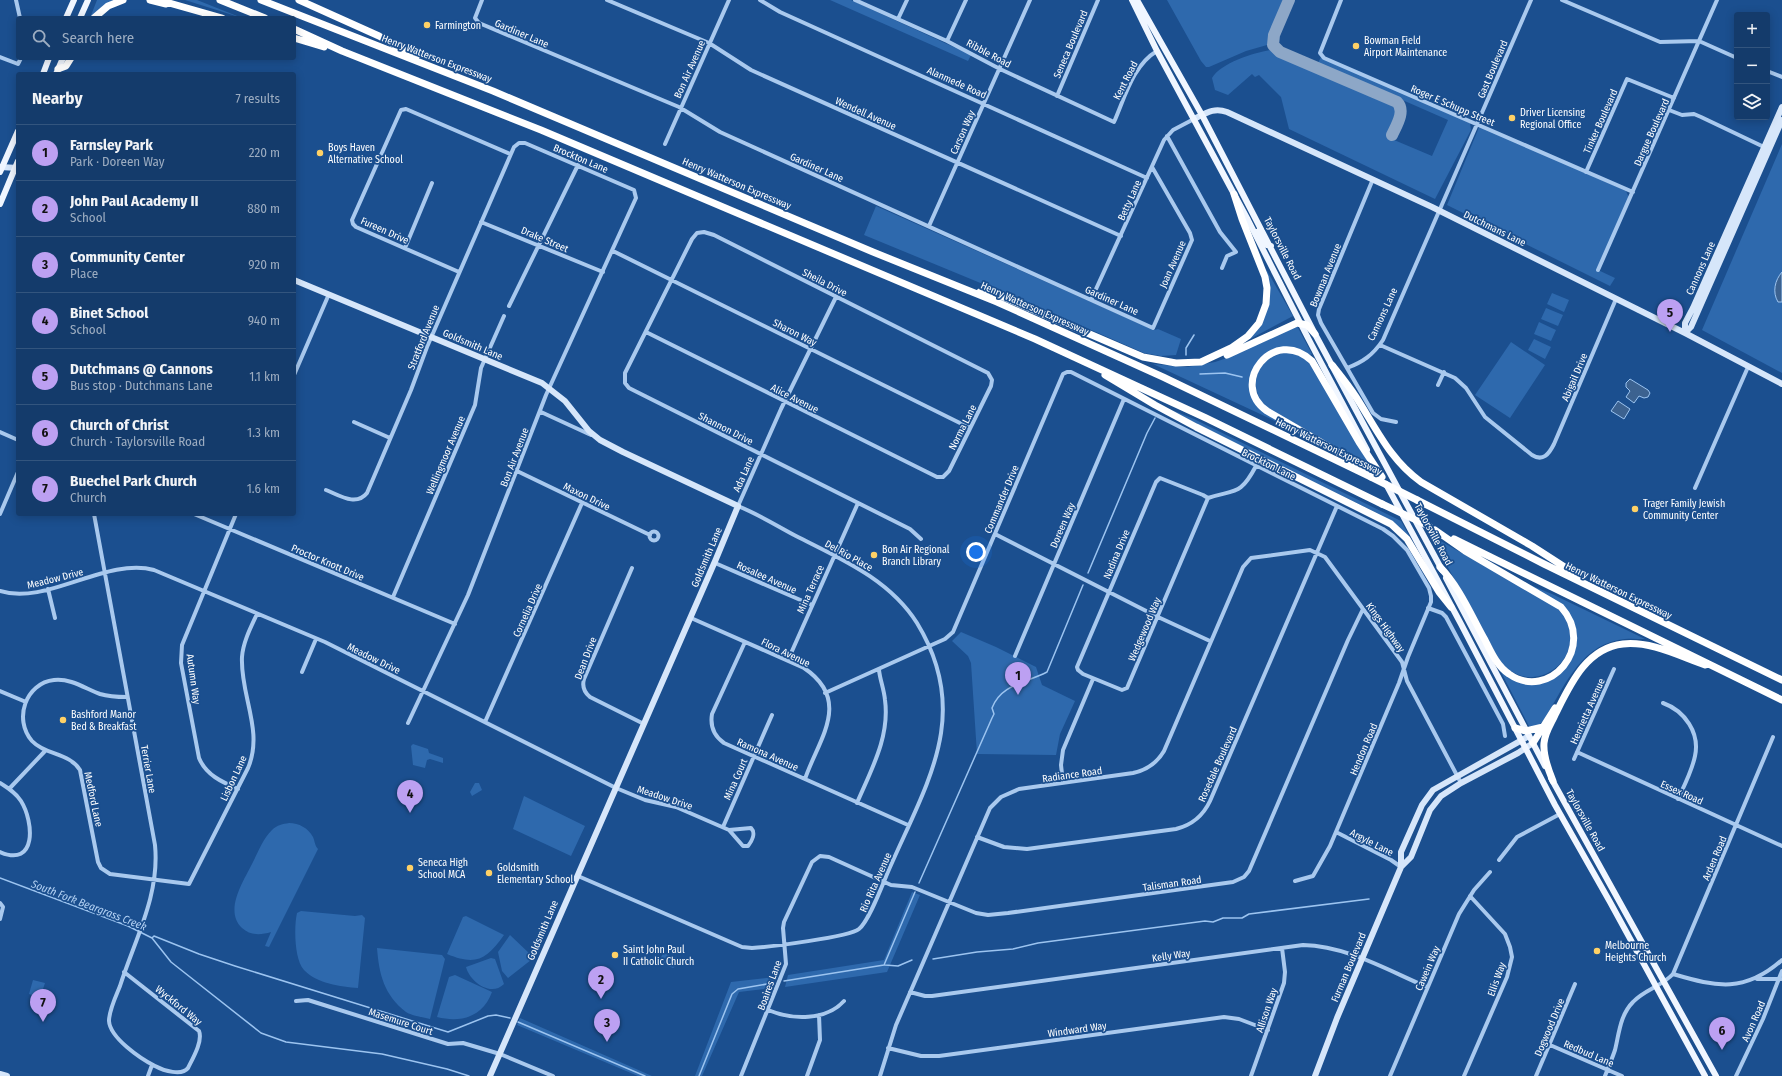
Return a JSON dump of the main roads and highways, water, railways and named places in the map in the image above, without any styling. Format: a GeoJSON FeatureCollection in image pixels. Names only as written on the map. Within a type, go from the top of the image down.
{"type":"FeatureCollection","features":[{"type":"Feature","properties":{"kind":"highway"},"geometry":{"type":"LineString","coordinates":[[96,16],[108,6],[123,0]]}},
{"type":"Feature","properties":{"kind":"highway"},"geometry":{"type":"LineString","coordinates":[[150,0],[166,4],[167,1],[216,16]]}},
{"type":"Feature","properties":{"kind":"highway"},"geometry":{"type":"LineString","coordinates":[[220,0],[260,16]]}},
{"type":"Feature","properties":{"kind":"highway","name":"Henry Watterson Expressway"},"geometry":{"type":"LineString","coordinates":[[261,0],[440,70],[651,157],[873,252],[968,290],[1163,376],[1782,680]]}},
{"type":"Feature","properties":{"kind":"highway"},"geometry":{"type":"LineString","coordinates":[[299,0],[379,36],[440,70]]}},
{"type":"Feature","properties":{"kind":"highway"},"geometry":{"type":"LineString","coordinates":[[296,31],[342,51],[541,130],[1075,357],[1212,421],[1782,700]]}},
{"type":"Feature","properties":{"kind":"highway"},"geometry":{"type":"LineString","coordinates":[[296,39],[342,51]]}},
{"type":"Feature","properties":{"kind":"highway"},"geometry":{"type":"LineString","coordinates":[[57,71],[66,66],[70,60]]}},
{"type":"Feature","properties":{"kind":"highway"},"geometry":{"type":"LineString","coordinates":[[968,290],[998,295],[1151,359],[1184,363],[1201,362],[1231,348],[1248,336],[1259,323],[1266,304],[1267,288],[1265,277],[1242,219],[1234,194]]}},
{"type":"Feature","properties":{"kind":"highway"},"geometry":{"type":"LineString","coordinates":[[1209,358],[1231,353],[1287,326],[1300,323],[1307,326],[1315,334]]}},
{"type":"Feature","properties":{"kind":"highway"},"geometry":{"type":"LineString","coordinates":[[1371,477],[1355,462],[1267,411],[1261,406],[1255,396],[1252,383],[1256,371],[1264,359],[1276,352],[1291,350],[1306,355],[1312,361],[1359,442],[1382,478]]}},
{"type":"Feature","properties":{"kind":"highway"},"geometry":{"type":"LineString","coordinates":[[1075,357],[1196,427],[1385,520],[1407,539],[1439,592],[1452,607]]}},
{"type":"Feature","properties":{"kind":"highway"},"geometry":{"type":"LineString","coordinates":[[1332,365],[1355,395],[1389,452],[1412,476],[1430,488],[1532,546],[1609,596]]}},
{"type":"Feature","properties":{"kind":"highway"},"geometry":{"type":"LineString","coordinates":[[1432,528],[1465,551],[1561,607],[1570,621],[1574,636],[1572,654],[1554,675],[1542,679],[1524,680],[1509,674],[1497,662],[1451,579],[1440,567]]}},
{"type":"Feature","properties":{"kind":"highway"},"geometry":{"type":"LineString","coordinates":[[1553,781],[1546,762],[1544,740],[1548,729],[1577,674],[1588,661],[1603,650],[1622,644],[1648,645],[1729,674]]}},
{"type":"Feature","properties":{"kind":"highway"},"geometry":{"type":"LineString","coordinates":[[1529,736],[1543,727],[1551,712],[1563,698]]}},
{"type":"Feature","properties":{"kind":"highway"},"geometry":{"type":"LineString","coordinates":[[1529,736],[1543,727]]}},
{"type":"Feature","properties":{"kind":"highway"},"geometry":{"type":"LineString","coordinates":[[1515,728],[1529,736]]}},
{"type":"Feature","properties":{"kind":"main road"},"geometry":{"type":"LineString","coordinates":[[67,16],[74,0]]}},
{"type":"Feature","properties":{"kind":"main road"},"geometry":{"type":"LineString","coordinates":[[81,16],[88,0]]}},
{"type":"Feature","properties":{"kind":"main road","name":"Taylorsville Road"},"geometry":{"type":"LineString","coordinates":[[1132,0],[1157,51],[1248,220],[1300,323],[1452,607],[1560,814],[1705,1076]]}},
{"type":"Feature","properties":{"kind":"main road","name":"Taylorsville Road"},"geometry":{"type":"LineString","coordinates":[[1137,0],[1202,115],[1271,246],[1315,334],[1553,781],[1716,1076]]}},
{"type":"Feature","properties":{"kind":"main road"},"geometry":{"type":"LineString","coordinates":[[44,72],[49,60]]}},
{"type":"Feature","properties":{"kind":"main road"},"geometry":{"type":"LineString","coordinates":[[57,71],[62,60]]}},
{"type":"Feature","properties":{"kind":"main road"},"geometry":{"type":"LineString","coordinates":[[1,169],[16,135]]}},
{"type":"Feature","properties":{"kind":"main road"},"geometry":{"type":"LineString","coordinates":[[0,204],[16,167]]}},
{"type":"Feature","properties":{"kind":"main road"},"geometry":{"type":"LineString","coordinates":[[1248,220],[1265,244],[1271,246]]}},
{"type":"Feature","properties":{"kind":"waterway"},"geometry":{"type":"LineString","coordinates":[[1186,355],[1186,348],[1194,335]]}},
{"type":"Feature","properties":{"kind":"waterway"},"geometry":{"type":"LineString","coordinates":[[1200,374],[1225,373],[1242,377]]}},
{"type":"Feature","properties":{"kind":"waterway"},"geometry":{"type":"LineString","coordinates":[[1088,573],[1147,433],[1155,418]]}},
{"type":"Feature","properties":{"kind":"waterway"},"geometry":{"type":"LineString","coordinates":[[919,883],[994,714],[992,708],[996,700],[1001,694],[1015,685],[1047,672],[1083,585]]}},
{"type":"Feature","properties":{"kind":"waterway","name":"South Fork Beargrass Creek"},"geometry":{"type":"LineString","coordinates":[[0,878],[128,926],[152,938],[171,962],[261,1033],[286,1042],[382,1054],[447,1069],[469,1076]]}},
{"type":"Feature","properties":{"kind":"waterway"},"geometry":{"type":"LineString","coordinates":[[784,981],[884,965],[915,892]]}},
{"type":"Feature","properties":{"kind":"waterway"},"geometry":{"type":"LineString","coordinates":[[933,959],[977,952],[1013,949],[1038,943],[1205,921],[1213,922],[1223,918],[1242,918],[1249,914],[1369,899]]}},
{"type":"Feature","properties":{"kind":"waterway"},"geometry":{"type":"LineString","coordinates":[[152,938],[154,936],[199,954],[235,966],[448,1032],[488,1016],[496,1015],[510,1018]]}},
{"type":"Feature","properties":{"kind":"waterway"},"geometry":{"type":"LineString","coordinates":[[885,965],[898,966],[912,960]]}},
{"type":"Feature","properties":{"kind":"waterway"},"geometry":{"type":"LineString","coordinates":[[699,1076],[732,994],[738,989],[773,983]]}},
{"type":"Feature","properties":{"kind":"waterway"},"geometry":{"type":"LineString","coordinates":[[518,1022],[645,1076]]}},
{"type":"Feature","properties":{"kind":"place","name":"Farmington"},"geometry":{"type":"Point","coordinates":[427,25]}},
{"type":"Feature","properties":{"kind":"place","name":"Bowman Field Airport Maintenance"},"geometry":{"type":"Point","coordinates":[1356,46]}},
{"type":"Feature","properties":{"kind":"place","name":"Driver Licensing Regional Office"},"geometry":{"type":"Point","coordinates":[1512,118]}},
{"type":"Feature","properties":{"kind":"place","name":"Boys Haven Alternative School"},"geometry":{"type":"Point","coordinates":[320,153]}},
{"type":"Feature","properties":{"kind":"place","name":"Dutchmans @ Cannons"},"geometry":{"type":"Point","coordinates":[1670,332]}},
{"type":"Feature","properties":{"kind":"place","name":"Trager Family Jewish Community Center"},"geometry":{"type":"Point","coordinates":[1635,509]}},
{"type":"Feature","properties":{"kind":"place","name":"Bon Air Regional Branch Library"},"geometry":{"type":"Point","coordinates":[874,555]}},
{"type":"Feature","properties":{"kind":"place","name":"Farnsley Park"},"geometry":{"type":"Point","coordinates":[1018,695]}},
{"type":"Feature","properties":{"kind":"place","name":"Bashford Manor Bed & Breakfast"},"geometry":{"type":"Point","coordinates":[63,720]}},
{"type":"Feature","properties":{"kind":"place","name":"Binet School"},"geometry":{"type":"Point","coordinates":[410,813]}},
{"type":"Feature","properties":{"kind":"place","name":"Seneca High School MCA"},"geometry":{"type":"Point","coordinates":[410,868]}},
{"type":"Feature","properties":{"kind":"place","name":"Goldsmith Elementary School"},"geometry":{"type":"Point","coordinates":[489,873]}},
{"type":"Feature","properties":{"kind":"place","name":"Melbourne Heights Church"},"geometry":{"type":"Point","coordinates":[1597,951]}},
{"type":"Feature","properties":{"kind":"place","name":"Saint John Paul II Catholic Church"},"geometry":{"type":"Point","coordinates":[615,955]}},
{"type":"Feature","properties":{"kind":"place","name":"John Paul Academy II"},"geometry":{"type":"Point","coordinates":[601,999]}},
{"type":"Feature","properties":{"kind":"place","name":"Buechel Park Church"},"geometry":{"type":"Point","coordinates":[43,1022]}},
{"type":"Feature","properties":{"kind":"place","name":"Community Center"},"geometry":{"type":"Point","coordinates":[607,1042]}},
{"type":"Feature","properties":{"kind":"place","name":"Church of Christ"},"geometry":{"type":"Point","coordinates":[1722,1050]}}]}
